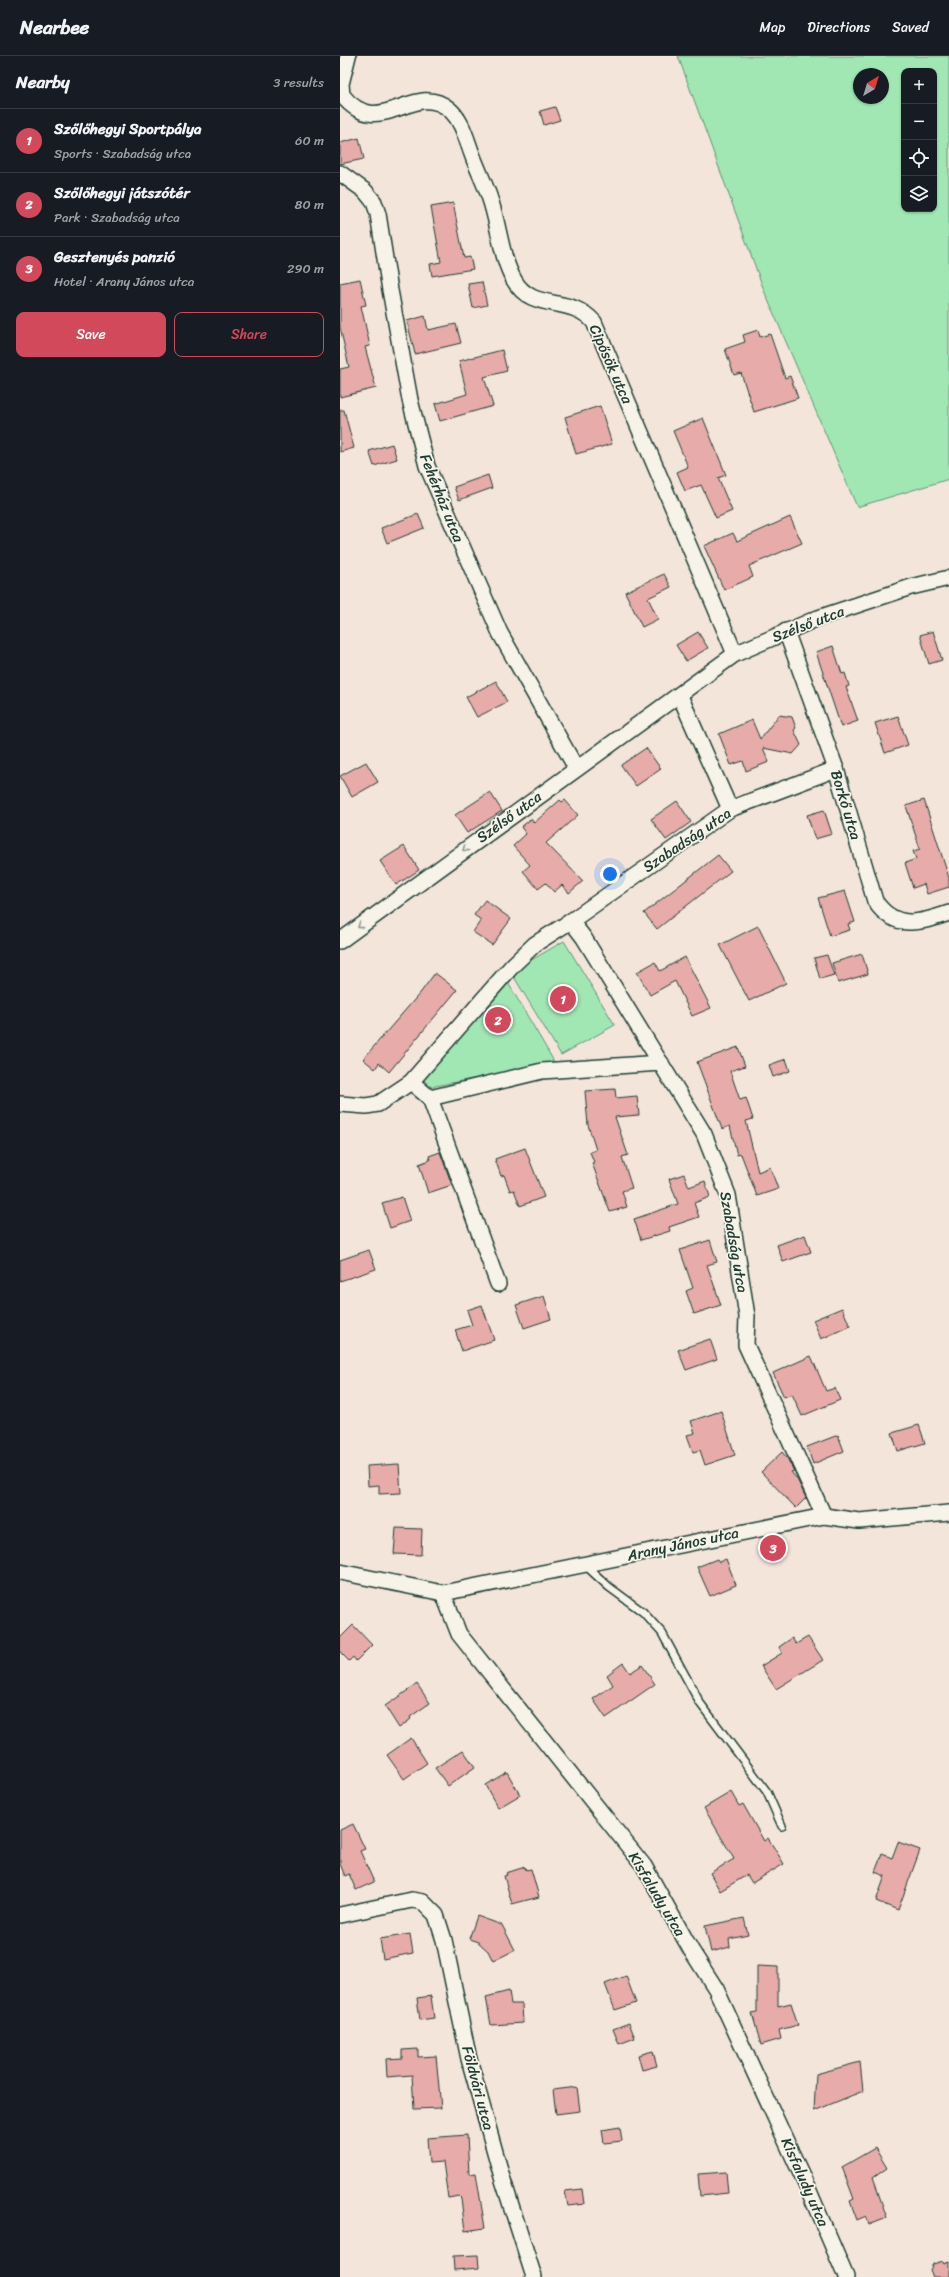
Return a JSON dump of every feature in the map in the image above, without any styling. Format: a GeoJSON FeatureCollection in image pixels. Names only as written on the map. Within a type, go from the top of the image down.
{"type":"FeatureCollection","features":[{"type":"Feature","properties":{"kind":"street","name":"Cipősök utca"},"geometry":{"type":"LineString","coordinates":[[348,56],[341,84],[342,95],[357,110],[378,114],[424,100],[436,102],[448,109],[460,122],[489,196],[508,265],[519,288],[534,300],[579,309],[594,322],[735,654]]}},
{"type":"Feature","properties":{"kind":"street","name":"Fehérház utca"},"geometry":{"type":"LineString","coordinates":[[340,173],[364,191],[374,202],[378,214],[410,400],[430,472],[500,633],[576,768]]}},
{"type":"Feature","properties":{"kind":"street","name":"Szélső utca"},"geometry":{"type":"LineString","coordinates":[[340,941],[576,768],[680,696],[735,654],[818,618],[911,587],[949,578]]}},
{"type":"Feature","properties":{"kind":"street","name":"Borkő utca"},"geometry":{"type":"LineString","coordinates":[[786,631],[836,769],[875,901],[882,913],[892,919],[913,923],[949,913]]}},
{"type":"Feature","properties":{"kind":"street"},"geometry":{"type":"LineString","coordinates":[[680,696],[730,809]]}},
{"type":"Feature","properties":{"kind":"street","name":"Szabadság utca"},"geometry":{"type":"LineString","coordinates":[[340,1104],[366,1106],[378,1104],[411,1082],[513,965],[535,944],[571,921],[730,809],[836,769]]}},
{"type":"Feature","properties":{"kind":"street","name":"Szabadság utca"},"geometry":{"type":"LineString","coordinates":[[571,921],[584,938],[704,1134],[728,1195],[747,1316],[746,1345],[824,1516]]}},
{"type":"Feature","properties":{"kind":"street"},"geometry":{"type":"LineString","coordinates":[[430,1098],[542,1071],[661,1063]]}},
{"type":"Feature","properties":{"kind":"street"},"geometry":{"type":"LineString","coordinates":[[411,1082],[430,1098],[498,1284]]}},
{"type":"Feature","properties":{"kind":"street","name":"Arany János utca"},"geometry":{"type":"LineString","coordinates":[[443,1594],[824,1516],[859,1521],[949,1513]]}},
{"type":"Feature","properties":{"kind":"street"},"geometry":{"type":"LineString","coordinates":[[340,1572],[443,1594]]}},
{"type":"Feature","properties":{"kind":"street","name":"Kisfaludy utca"},"geometry":{"type":"LineString","coordinates":[[443,1594],[460,1634],[644,1866],[691,1950],[716,1989],[809,2191],[846,2277]]}},
{"type":"Feature","properties":{"kind":"street","name":"Földvári utca"},"geometry":{"type":"LineString","coordinates":[[340,1915],[412,1900],[423,1902],[436,1915],[444,1940],[469,2059],[502,2177],[534,2277]]}},
{"type":"Feature","properties":{"kind":"lane"},"geometry":{"type":"LineString","coordinates":[[585,1564],[609,1587],[643,1612],[662,1633],[700,1704],[767,1792],[782,1826]]}},
{"type":"Feature","properties":{"kind":"green space"},"geometry":{"type":"Polygon","coordinates":[[[678,56],[949,56],[949,479],[857,507],[765,293],[678,56]]]}},
{"type":"Feature","properties":{"kind":"green space"},"geometry":{"type":"Polygon","coordinates":[[[564,941],[615,1025],[561,1055],[511,972],[564,941]]]}},
{"type":"Feature","properties":{"kind":"green space"},"geometry":{"type":"Polygon","coordinates":[[[504,976],[555,1063],[430,1087],[420,1075],[504,976]]]}},
{"type":"Feature","properties":{"kind":"building"},"geometry":{"type":"Polygon","coordinates":[[[555,107],[560,120],[544,125],[540,111],[555,107]]]}},
{"type":"Feature","properties":{"kind":"building"},"geometry":{"type":"Polygon","coordinates":[[[359,138],[364,159],[340,164],[340,143],[359,138]]]}},
{"type":"Feature","properties":{"kind":"building"},"geometry":{"type":"Polygon","coordinates":[[[453,203],[464,258],[470,257],[473,269],[432,276],[430,264],[441,262],[431,207],[453,203]]]}},
{"type":"Feature","properties":{"kind":"building"},"geometry":{"type":"Polygon","coordinates":[[[360,279],[366,305],[361,306],[370,346],[365,347],[376,388],[340,397],[340,369],[349,367],[340,327],[340,283],[360,279]]]}},
{"type":"Feature","properties":{"kind":"building"},"geometry":{"type":"Polygon","coordinates":[[[482,282],[487,305],[473,308],[468,284],[482,282]]]}},
{"type":"Feature","properties":{"kind":"building"},"geometry":{"type":"Polygon","coordinates":[[[425,316],[428,330],[456,324],[461,343],[415,354],[407,321],[425,316]]]}},
{"type":"Feature","properties":{"kind":"building"},"geometry":{"type":"Polygon","coordinates":[[[758,330],[760,337],[770,334],[785,378],[790,376],[798,398],[754,412],[741,373],[734,375],[725,349],[745,342],[743,335],[758,330]]]}},
{"type":"Feature","properties":{"kind":"building"},"geometry":{"type":"Polygon","coordinates":[[[502,350],[507,371],[484,377],[493,406],[440,421],[435,404],[467,394],[459,361],[502,350]]]}},
{"type":"Feature","properties":{"kind":"building"},"geometry":{"type":"Polygon","coordinates":[[[600,406],[612,444],[576,454],[565,417],[600,406]]]}},
{"type":"Feature","properties":{"kind":"building"},"geometry":{"type":"Polygon","coordinates":[[[340,410],[344,410],[354,448],[340,452],[340,410]]]}},
{"type":"Feature","properties":{"kind":"building"},"geometry":{"type":"Polygon","coordinates":[[[703,418],[726,475],[718,478],[732,511],[716,518],[701,485],[685,491],[677,472],[688,467],[673,431],[703,418]]]}},
{"type":"Feature","properties":{"kind":"building"},"geometry":{"type":"Polygon","coordinates":[[[392,444],[397,459],[374,466],[369,451],[392,444]]]}},
{"type":"Feature","properties":{"kind":"building"},"geometry":{"type":"Polygon","coordinates":[[[488,475],[492,488],[459,500],[454,487],[488,475]]]}},
{"type":"Feature","properties":{"kind":"building"},"geometry":{"type":"Polygon","coordinates":[[[418,514],[424,528],[387,543],[381,528],[418,514]]]}},
{"type":"Feature","properties":{"kind":"building"},"geometry":{"type":"Polygon","coordinates":[[[790,517],[802,543],[749,566],[753,577],[724,590],[704,546],[733,533],[737,541],[790,517]]]}},
{"type":"Feature","properties":{"kind":"building"},"geometry":{"type":"Polygon","coordinates":[[[664,574],[671,587],[648,598],[658,619],[642,627],[625,592],[664,574]]]}},
{"type":"Feature","properties":{"kind":"building"},"geometry":{"type":"Polygon","coordinates":[[[933,631],[942,660],[929,664],[920,635],[933,631]]]}},
{"type":"Feature","properties":{"kind":"building"},"geometry":{"type":"Polygon","coordinates":[[[698,632],[708,648],[686,661],[676,645],[698,632]]]}},
{"type":"Feature","properties":{"kind":"building"},"geometry":{"type":"Polygon","coordinates":[[[833,646],[842,674],[845,673],[849,686],[846,687],[858,721],[841,727],[816,652],[833,646]]]}},
{"type":"Feature","properties":{"kind":"building"},"geometry":{"type":"Polygon","coordinates":[[[496,681],[507,702],[477,717],[466,697],[496,681]]]}},
{"type":"Feature","properties":{"kind":"building"},"geometry":{"type":"Polygon","coordinates":[[[779,715],[792,717],[796,728],[794,730],[801,745],[793,754],[763,748],[769,762],[746,771],[743,761],[731,765],[719,734],[752,720],[760,739],[779,715]]]}},
{"type":"Feature","properties":{"kind":"building"},"geometry":{"type":"Polygon","coordinates":[[[898,716],[908,745],[885,753],[875,723],[898,716]]]}},
{"type":"Feature","properties":{"kind":"building"},"geometry":{"type":"Polygon","coordinates":[[[646,748],[661,769],[636,786],[621,765],[646,748]]]}},
{"type":"Feature","properties":{"kind":"building"},"geometry":{"type":"Polygon","coordinates":[[[366,762],[378,782],[352,797],[340,776],[366,762]]]}},
{"type":"Feature","properties":{"kind":"building"},"geometry":{"type":"Polygon","coordinates":[[[490,792],[502,811],[467,833],[455,815],[490,792]]]}},
{"type":"Feature","properties":{"kind":"building"},"geometry":{"type":"Polygon","coordinates":[[[560,800],[562,802],[565,800],[578,815],[546,843],[583,881],[569,893],[562,885],[554,892],[546,883],[538,889],[523,871],[530,865],[513,846],[526,834],[521,827],[531,819],[534,823],[560,800]]]}},
{"type":"Feature","properties":{"kind":"building"},"geometry":{"type":"Polygon","coordinates":[[[924,800],[949,878],[949,887],[927,894],[924,884],[913,888],[905,863],[916,859],[913,851],[920,849],[906,806],[924,800]]]}},
{"type":"Feature","properties":{"kind":"building"},"geometry":{"type":"Polygon","coordinates":[[[677,801],[691,822],[666,840],[651,819],[677,801]]]}},
{"type":"Feature","properties":{"kind":"building"},"geometry":{"type":"Polygon","coordinates":[[[824,810],[832,834],[815,839],[807,815],[824,810]]]}},
{"type":"Feature","properties":{"kind":"building"},"geometry":{"type":"Polygon","coordinates":[[[404,846],[419,870],[396,885],[380,861],[404,846]]]}},
{"type":"Feature","properties":{"kind":"building"},"geometry":{"type":"Polygon","coordinates":[[[718,855],[731,871],[657,929],[644,913],[718,855]]]}},
{"type":"Feature","properties":{"kind":"building"},"geometry":{"type":"Polygon","coordinates":[[[845,891],[855,922],[848,924],[850,930],[830,936],[818,898],[845,891]]]}},
{"type":"Feature","properties":{"kind":"building"},"geometry":{"type":"Polygon","coordinates":[[[485,900],[511,919],[492,945],[473,932],[481,920],[474,915],[485,900]]]}},
{"type":"Feature","properties":{"kind":"building"},"geometry":{"type":"Polygon","coordinates":[[[758,926],[786,983],[749,1001],[720,945],[758,926]]]}},
{"type":"Feature","properties":{"kind":"building"},"geometry":{"type":"Polygon","coordinates":[[[862,954],[868,974],[838,983],[832,963],[862,954]]]}},
{"type":"Feature","properties":{"kind":"building"},"geometry":{"type":"Polygon","coordinates":[[[827,955],[834,975],[820,979],[814,958],[827,955]]]}},
{"type":"Feature","properties":{"kind":"building"},"geometry":{"type":"Polygon","coordinates":[[[685,957],[711,1008],[692,1016],[675,981],[650,995],[637,972],[655,962],[660,971],[685,957]]]}},
{"type":"Feature","properties":{"kind":"building"},"geometry":{"type":"Polygon","coordinates":[[[435,973],[457,990],[389,1072],[379,1063],[375,1069],[363,1059],[421,992],[435,973]]]}},
{"type":"Feature","properties":{"kind":"building"},"geometry":{"type":"Polygon","coordinates":[[[738,1047],[745,1066],[730,1071],[740,1100],[746,1098],[753,1119],[746,1121],[758,1172],[770,1167],[778,1189],[757,1196],[741,1154],[737,1155],[730,1126],[722,1129],[697,1062],[738,1047]]]}},
{"type":"Feature","properties":{"kind":"building"},"geometry":{"type":"Polygon","coordinates":[[[786,1059],[790,1071],[773,1077],[769,1065],[786,1059]]]}},
{"type":"Feature","properties":{"kind":"building"},"geometry":{"type":"Polygon","coordinates":[[[615,1089],[616,1098],[637,1096],[639,1115],[615,1117],[628,1155],[622,1157],[632,1188],[622,1191],[627,1207],[610,1212],[592,1163],[594,1162],[590,1152],[596,1150],[588,1125],[585,1091],[615,1089]]]}},
{"type":"Feature","properties":{"kind":"building"},"geometry":{"type":"Polygon","coordinates":[[[525,1148],[544,1197],[520,1206],[514,1190],[510,1191],[504,1175],[501,1176],[495,1159],[525,1148]]]}},
{"type":"Feature","properties":{"kind":"building"},"geometry":{"type":"Polygon","coordinates":[[[440,1152],[452,1185],[428,1193],[419,1164],[430,1160],[429,1156],[440,1152]]]}},
{"type":"Feature","properties":{"kind":"building"},"geometry":{"type":"Polygon","coordinates":[[[684,1174],[689,1187],[705,1181],[710,1197],[694,1203],[699,1217],[669,1227],[670,1231],[641,1240],[634,1219],[678,1204],[669,1179],[684,1174]]]}},
{"type":"Feature","properties":{"kind":"building"},"geometry":{"type":"Polygon","coordinates":[[[402,1197],[410,1221],[390,1228],[382,1203],[402,1197]]]}},
{"type":"Feature","properties":{"kind":"building"},"geometry":{"type":"Polygon","coordinates":[[[805,1235],[811,1252],[783,1262],[777,1245],[805,1235]]]}},
{"type":"Feature","properties":{"kind":"building"},"geometry":{"type":"Polygon","coordinates":[[[710,1240],[717,1262],[707,1265],[721,1305],[694,1314],[686,1291],[693,1288],[680,1250],[710,1240]]]}},
{"type":"Feature","properties":{"kind":"building"},"geometry":{"type":"Polygon","coordinates":[[[369,1250],[376,1269],[340,1281],[340,1260],[369,1250]]]}},
{"type":"Feature","properties":{"kind":"building"},"geometry":{"type":"Polygon","coordinates":[[[544,1296],[551,1319],[524,1328],[516,1305],[544,1296]]]}},
{"type":"Feature","properties":{"kind":"building"},"geometry":{"type":"Polygon","coordinates":[[[482,1305],[494,1340],[462,1351],[455,1330],[472,1325],[467,1310],[482,1305]]]}},
{"type":"Feature","properties":{"kind":"building"},"geometry":{"type":"Polygon","coordinates":[[[842,1308],[850,1326],[821,1339],[813,1320],[842,1308]]]}},
{"type":"Feature","properties":{"kind":"building"},"geometry":{"type":"Polygon","coordinates":[[[710,1339],[717,1359],[686,1370],[678,1350],[710,1339]]]}},
{"type":"Feature","properties":{"kind":"building"},"geometry":{"type":"Polygon","coordinates":[[[811,1356],[826,1391],[835,1388],[840,1400],[802,1416],[792,1394],[784,1397],[773,1373],[811,1356]]]}},
{"type":"Feature","properties":{"kind":"building"},"geometry":{"type":"Polygon","coordinates":[[[721,1411],[735,1455],[705,1465],[700,1450],[693,1452],[687,1435],[695,1433],[691,1421],[721,1411]]]}},
{"type":"Feature","properties":{"kind":"building"},"geometry":{"type":"Polygon","coordinates":[[[919,1425],[925,1443],[898,1451],[892,1433],[919,1425]]]}},
{"type":"Feature","properties":{"kind":"building"},"geometry":{"type":"Polygon","coordinates":[[[838,1435],[844,1451],[813,1464],[807,1447],[838,1435]]]}},
{"type":"Feature","properties":{"kind":"building"},"geometry":{"type":"Polygon","coordinates":[[[782,1452],[794,1471],[791,1472],[797,1479],[806,1498],[796,1508],[761,1472],[782,1452]]]}},
{"type":"Feature","properties":{"kind":"building"},"geometry":{"type":"Polygon","coordinates":[[[399,1464],[401,1493],[379,1494],[379,1485],[368,1486],[367,1466],[399,1464]]]}},
{"type":"Feature","properties":{"kind":"building"},"geometry":{"type":"Polygon","coordinates":[[[396,1528],[422,1529],[421,1555],[394,1554],[396,1528]]]}},
{"type":"Feature","properties":{"kind":"building"},"geometry":{"type":"Polygon","coordinates":[[[717,1559],[719,1562],[726,1559],[736,1585],[710,1596],[697,1567],[717,1559]]]}},
{"type":"Feature","properties":{"kind":"building"},"geometry":{"type":"Polygon","coordinates":[[[353,1625],[372,1645],[356,1661],[353,1657],[349,1661],[340,1652],[340,1638],[353,1625]]]}},
{"type":"Feature","properties":{"kind":"building"},"geometry":{"type":"Polygon","coordinates":[[[808,1637],[823,1660],[776,1689],[761,1666],[782,1653],[779,1647],[792,1638],[796,1644],[808,1637]]]}},
{"type":"Feature","properties":{"kind":"building"},"geometry":{"type":"Polygon","coordinates":[[[623,1663],[630,1673],[642,1665],[655,1684],[606,1718],[593,1699],[613,1685],[607,1675],[623,1663]]]}},
{"type":"Feature","properties":{"kind":"building"},"geometry":{"type":"Polygon","coordinates":[[[417,1684],[430,1703],[410,1717],[411,1719],[399,1728],[385,1706],[417,1684]]]}},
{"type":"Feature","properties":{"kind":"building"},"geometry":{"type":"Polygon","coordinates":[[[411,1738],[427,1763],[404,1779],[387,1755],[411,1738]]]}},
{"type":"Feature","properties":{"kind":"building"},"geometry":{"type":"Polygon","coordinates":[[[463,1750],[475,1767],[448,1786],[435,1768],[463,1750]]]}},
{"type":"Feature","properties":{"kind":"building"},"geometry":{"type":"Polygon","coordinates":[[[507,1772],[520,1795],[498,1808],[485,1785],[507,1772]]]}},
{"type":"Feature","properties":{"kind":"building"},"geometry":{"type":"Polygon","coordinates":[[[731,1792],[739,1806],[743,1804],[764,1841],[768,1838],[784,1864],[752,1883],[747,1875],[720,1891],[710,1873],[734,1859],[704,1808],[731,1792]]]}},
{"type":"Feature","properties":{"kind":"building"},"geometry":{"type":"Polygon","coordinates":[[[353,1824],[365,1849],[360,1851],[374,1882],[356,1890],[349,1874],[345,1876],[340,1864],[340,1830],[353,1824]]]}},
{"type":"Feature","properties":{"kind":"building"},"geometry":{"type":"Polygon","coordinates":[[[898,1842],[920,1850],[898,1910],[876,1901],[885,1876],[875,1872],[882,1854],[892,1858],[898,1842]]]}},
{"type":"Feature","properties":{"kind":"building"},"geometry":{"type":"Polygon","coordinates":[[[525,1867],[526,1870],[531,1869],[539,1897],[512,1904],[504,1876],[507,1875],[506,1873],[525,1867]]]}},
{"type":"Feature","properties":{"kind":"building"},"geometry":{"type":"Polygon","coordinates":[[[477,1916],[502,1925],[515,1950],[493,1961],[488,1951],[478,1942],[469,1939],[477,1916]]]}},
{"type":"Feature","properties":{"kind":"building"},"geometry":{"type":"Polygon","coordinates":[[[744,1918],[748,1935],[729,1939],[730,1947],[711,1952],[705,1926],[744,1918]]]}},
{"type":"Feature","properties":{"kind":"building"},"geometry":{"type":"Polygon","coordinates":[[[410,1934],[413,1953],[383,1959],[380,1939],[410,1934]]]}},
{"type":"Feature","properties":{"kind":"building"},"geometry":{"type":"Polygon","coordinates":[[[757,1966],[778,1967],[778,2006],[791,2003],[798,2025],[779,2030],[781,2039],[761,2045],[752,2013],[757,2012],[757,1966]]]}},
{"type":"Feature","properties":{"kind":"building"},"geometry":{"type":"Polygon","coordinates":[[[626,1976],[636,2003],[615,2010],[605,1984],[626,1976]]]}},
{"type":"Feature","properties":{"kind":"building"},"geometry":{"type":"Polygon","coordinates":[[[509,1991],[511,2004],[522,2004],[523,2023],[491,2025],[486,1997],[509,1991]]]}},
{"type":"Feature","properties":{"kind":"building"},"geometry":{"type":"Polygon","coordinates":[[[431,1996],[434,2018],[420,2020],[417,1998],[431,1996]]]}},
{"type":"Feature","properties":{"kind":"building"},"geometry":{"type":"Polygon","coordinates":[[[629,2023],[635,2038],[619,2044],[613,2029],[629,2023]]]}},
{"type":"Feature","properties":{"kind":"building"},"geometry":{"type":"Polygon","coordinates":[[[418,2049],[418,2057],[436,2056],[441,2108],[414,2109],[412,2075],[387,2077],[386,2059],[402,2058],[402,2050],[418,2049]]]}},
{"type":"Feature","properties":{"kind":"building"},"geometry":{"type":"Polygon","coordinates":[[[653,2051],[657,2066],[642,2070],[638,2055],[653,2051]]]}},
{"type":"Feature","properties":{"kind":"building"},"geometry":{"type":"Polygon","coordinates":[[[860,2062],[863,2091],[814,2111],[816,2074],[860,2062]]]}},
{"type":"Feature","properties":{"kind":"building"},"geometry":{"type":"Polygon","coordinates":[[[577,2087],[580,2111],[556,2114],[553,2090],[577,2087]]]}},
{"type":"Feature","properties":{"kind":"building"},"geometry":{"type":"Polygon","coordinates":[[[620,2127],[622,2141],[604,2143],[602,2130],[620,2127]]]}},
{"type":"Feature","properties":{"kind":"building"},"geometry":{"type":"Polygon","coordinates":[[[467,2135],[469,2174],[476,2173],[485,2228],[465,2231],[461,2198],[459,2196],[448,2198],[443,2162],[429,2163],[427,2138],[467,2135]]]}},
{"type":"Feature","properties":{"kind":"building"},"geometry":{"type":"Polygon","coordinates":[[[875,2148],[887,2168],[873,2178],[887,2218],[869,2225],[866,2216],[857,2220],[850,2201],[854,2199],[842,2167],[875,2148]]]}},
{"type":"Feature","properties":{"kind":"building"},"geometry":{"type":"Polygon","coordinates":[[[726,2172],[728,2193],[700,2196],[698,2174],[726,2172]]]}},
{"type":"Feature","properties":{"kind":"building"},"geometry":{"type":"Polygon","coordinates":[[[582,2189],[584,2204],[568,2206],[565,2191],[582,2189]]]}},
{"type":"Feature","properties":{"kind":"building"},"geometry":{"type":"Polygon","coordinates":[[[478,2255],[479,2268],[454,2270],[453,2256],[478,2255]]]}},
{"type":"Feature","properties":{"kind":"building"},"geometry":{"type":"Polygon","coordinates":[[[943,2261],[944,2263],[949,2261],[949,2277],[933,2277],[930,2270],[933,2264],[943,2261]]]}},
{"type":"Feature","properties":{"kind":"place","name":"Szőlőhegyi Sportpálya"},"geometry":{"type":"Point","coordinates":[563,999]}},
{"type":"Feature","properties":{"kind":"place","name":"Szőlőhegyi játszótér"},"geometry":{"type":"Point","coordinates":[498,1020]}},
{"type":"Feature","properties":{"kind":"place","name":"Gesztenyés panzió"},"geometry":{"type":"Point","coordinates":[773,1548]}}]}
